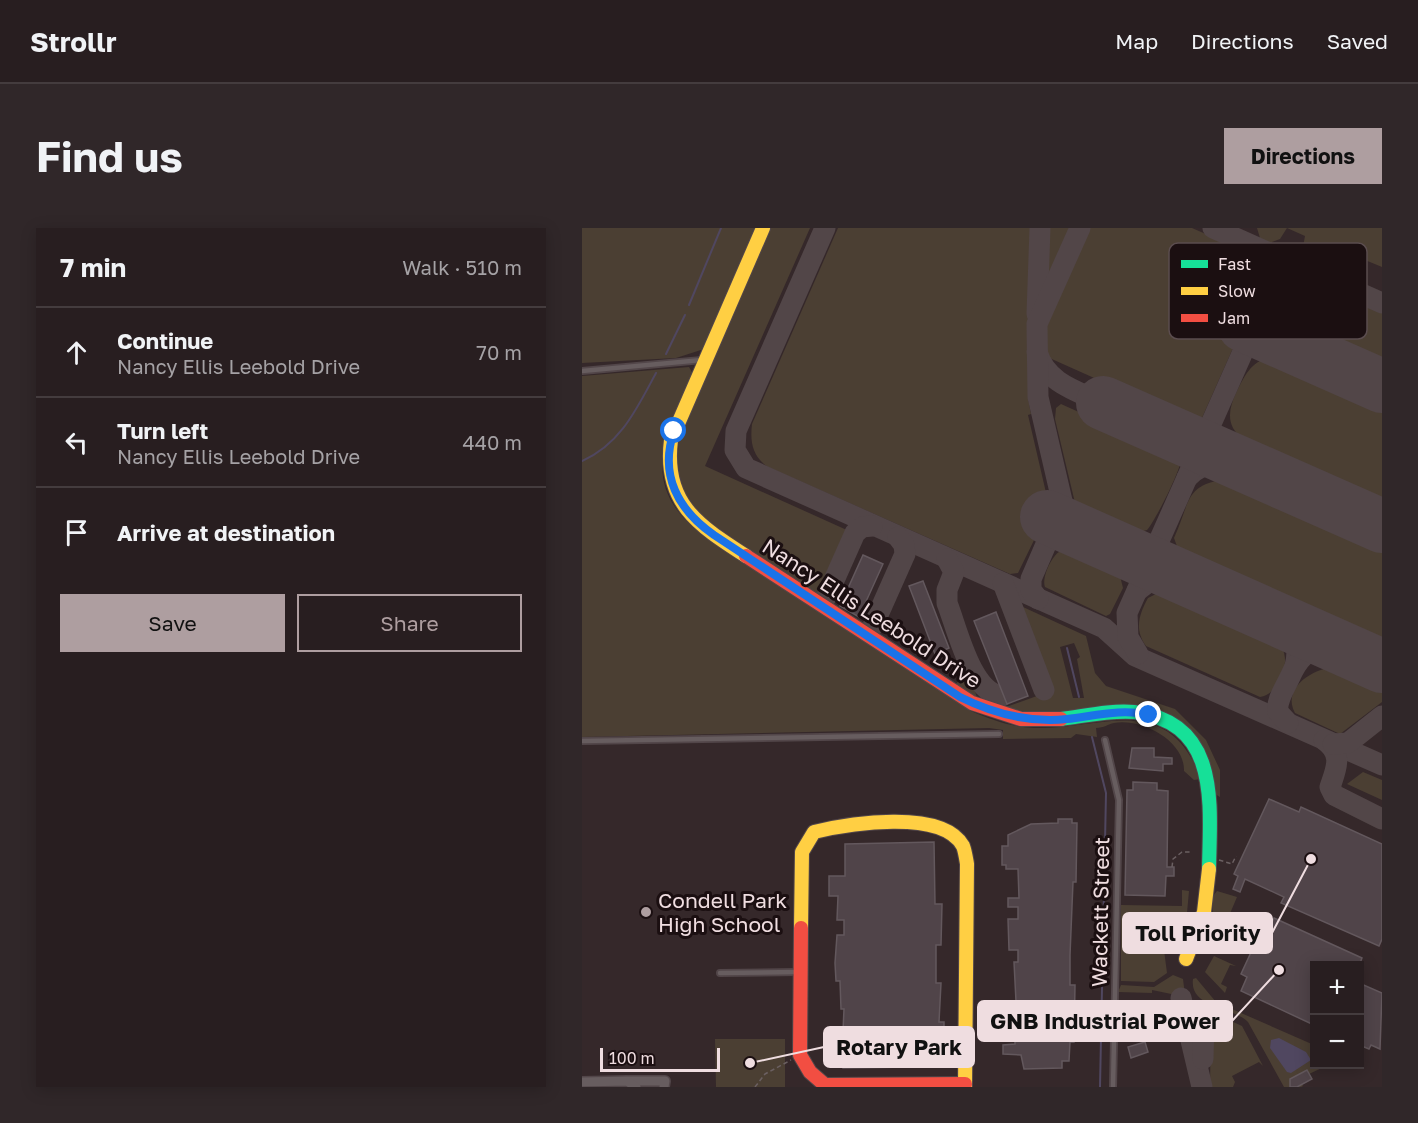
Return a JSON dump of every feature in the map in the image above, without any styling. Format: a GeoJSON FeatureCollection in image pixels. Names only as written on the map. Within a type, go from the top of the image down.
{"type":"FeatureCollection","features":[{"type":"Feature","properties":{"kind":"street","name":"Nancy Ellis Leebold Drive"},"geometry":{"type":"LineString","coordinates":[[763,228],[674,431],[669,461],[672,481],[683,508],[703,528],[972,703],[1002,715],[1038,720],[1118,712],[1143,713],[1167,722],[1193,747],[1204,764],[1210,790],[1205,919],[1197,942],[1186,959]]}},
{"type":"Feature","properties":{"kind":"street"},"geometry":{"type":"LineString","coordinates":[[911,822],[942,828],[962,844],[967,864],[965,1085],[825,1084],[810,1072],[800,1055],[801,972],[802,852],[814,832],[842,825],[911,822]]}},
{"type":"Feature","properties":{"kind":"street"},"geometry":{"type":"LineString","coordinates":[[627,1081],[636,1087]]}},
{"type":"Feature","properties":{"kind":"street"},"geometry":{"type":"LineString","coordinates":[[582,1082],[664,1081],[664,1087]]}},
{"type":"Feature","properties":{"kind":"lane"},"geometry":{"type":"LineString","coordinates":[[582,371],[704,359]]}},
{"type":"Feature","properties":{"kind":"lane"},"geometry":{"type":"LineString","coordinates":[[582,741],[999,734]]}},
{"type":"Feature","properties":{"kind":"lane","name":"Wackett Street"},"geometry":{"type":"LineString","coordinates":[[1105,740],[1119,800],[1113,1087]]}},
{"type":"Feature","properties":{"kind":"lane"},"geometry":{"type":"LineString","coordinates":[[720,973],[801,972]]}},
{"type":"Feature","properties":{"kind":"path"},"geometry":{"type":"LineString","coordinates":[[1172,867],[1173,859],[1182,852],[1192,852]]}},
{"type":"Feature","properties":{"kind":"path"},"geometry":{"type":"LineString","coordinates":[[1218,861],[1232,864],[1236,855]]}},
{"type":"Feature","properties":{"kind":"path"},"geometry":{"type":"LineString","coordinates":[[755,1087],[765,1074],[800,1055]]}},
{"type":"Feature","properties":{"kind":"shaded area"},"geometry":{"type":"Polygon","coordinates":[[[582,228],[757,228],[704,349],[676,358],[582,363],[582,228]]]}},
{"type":"Feature","properties":{"kind":"shaded area"},"geometry":{"type":"Polygon","coordinates":[[[769,228],[810,228],[705,466],[849,531],[850,536],[821,600],[733,542],[703,518],[692,505],[684,490],[679,473],[678,453],[681,430],[769,228]]]}},
{"type":"Feature","properties":{"kind":"shaded area"},"geometry":{"type":"Polygon","coordinates":[[[838,228],[1034,228],[1028,398],[1031,414],[1028,415],[1047,497],[1044,496],[1028,528],[1037,534],[1018,573],[1010,574],[768,467],[755,453],[751,437],[752,424],[838,228]]]}},
{"type":"Feature","properties":{"kind":"shaded area"},"geometry":{"type":"Polygon","coordinates":[[[1047,228],[1073,228],[1046,289],[1045,288],[1047,228]]]}},
{"type":"Feature","properties":{"kind":"shaded area"},"geometry":{"type":"Polygon","coordinates":[[[1088,228],[1192,228],[1226,243],[1169,243],[1169,339],[1237,339],[1201,420],[1197,424],[1045,356],[1042,331],[1088,228]]]}},
{"type":"Feature","properties":{"kind":"shaded area"},"geometry":{"type":"Polygon","coordinates":[[[1257,228],[1287,228],[1280,239],[1269,243],[1260,238],[1257,228]]]}},
{"type":"Feature","properties":{"kind":"shaded area"},"geometry":{"type":"Polygon","coordinates":[[[1287,228],[1382,228],[1382,267],[1367,261],[1367,243],[1304,243],[1305,236],[1287,228]]]}},
{"type":"Feature","properties":{"kind":"shaded area"},"geometry":{"type":"Polygon","coordinates":[[[1367,306],[1382,312],[1382,372],[1312,339],[1367,339],[1367,306]]]}},
{"type":"Feature","properties":{"kind":"shaded area"},"geometry":{"type":"Polygon","coordinates":[[[1269,358],[1286,360],[1382,402],[1382,506],[1278,461],[1242,439],[1233,428],[1230,410],[1239,387],[1257,362],[1269,358]]]}},
{"type":"Feature","properties":{"kind":"shaded area"},"geometry":{"type":"Polygon","coordinates":[[[689,367],[693,374],[668,434],[663,453],[663,472],[666,491],[676,509],[693,527],[971,711],[1002,722],[1034,728],[1130,720],[1151,724],[1170,733],[1187,751],[1201,779],[1194,780],[1184,771],[1182,760],[1170,741],[1149,728],[1125,722],[1096,728],[1097,737],[1076,734],[1071,738],[1003,739],[1003,730],[989,728],[582,737],[582,376],[689,367]]]}},
{"type":"Feature","properties":{"kind":"shaded area"},"geometry":{"type":"Polygon","coordinates":[[[1061,404],[1181,458],[1178,472],[1156,517],[1147,530],[1136,533],[1076,507],[1055,419],[1056,408],[1061,404]]]}},
{"type":"Feature","properties":{"kind":"shaded area"},"geometry":{"type":"Polygon","coordinates":[[[1229,479],[1382,547],[1382,644],[1179,552],[1174,538],[1191,496],[1204,485],[1229,479]]]}},
{"type":"Feature","properties":{"kind":"shaded area"},"geometry":{"type":"Polygon","coordinates":[[[1063,550],[1120,576],[1123,588],[1110,614],[1106,616],[1045,587],[1045,577],[1049,566],[1055,555],[1063,550]]]}},
{"type":"Feature","properties":{"kind":"shaded area"},"geometry":{"type":"Polygon","coordinates":[[[1160,592],[1281,646],[1285,661],[1278,684],[1267,695],[1260,697],[1146,646],[1140,634],[1140,616],[1148,598],[1160,592]]]}},
{"type":"Feature","properties":{"kind":"shaded area"},"geometry":{"type":"Polygon","coordinates":[[[1023,607],[1086,636],[1095,673],[1106,686],[1175,709],[1206,740],[1220,770],[1220,797],[1215,794],[1202,746],[1185,725],[1165,713],[1143,708],[1042,714],[1019,712],[986,702],[971,694],[956,685],[963,671],[969,675],[977,697],[1006,707],[1048,692],[1017,610],[1023,607]],[[1074,643],[1060,647],[1073,698],[1084,698],[1077,659],[1080,657],[1074,643]]]}},
{"type":"Feature","properties":{"kind":"shaded area"},"geometry":{"type":"Polygon","coordinates":[[[1329,668],[1337,668],[1382,688],[1382,702],[1340,734],[1295,713],[1292,705],[1295,689],[1306,677],[1329,668]]]}},
{"type":"Feature","properties":{"kind":"shaded area"},"geometry":{"type":"Polygon","coordinates":[[[1363,772],[1382,780],[1382,800],[1347,784],[1363,772]]]}},
{"type":"Feature","properties":{"kind":"shaded area"},"geometry":{"type":"Polygon","coordinates":[[[1182,890],[1189,891],[1186,924],[1164,950],[1167,973],[1154,982],[1121,981],[1121,905],[1182,906],[1182,890]]]}},
{"type":"Feature","properties":{"kind":"shaded area"},"geometry":{"type":"Polygon","coordinates":[[[1217,891],[1237,897],[1223,930],[1229,933],[1221,951],[1212,946],[1213,896],[1217,891]]]}},
{"type":"Feature","properties":{"kind":"shaded area"},"geometry":{"type":"Polygon","coordinates":[[[1214,956],[1236,966],[1230,965],[1221,984],[1227,987],[1225,993],[1205,972],[1214,956]]]}},
{"type":"Feature","properties":{"kind":"shaded area"},"geometry":{"type":"Polygon","coordinates":[[[1173,975],[1183,979],[1185,995],[1192,1003],[1242,1026],[1263,1066],[1259,1062],[1232,1076],[1235,1082],[1233,1087],[1210,1087],[1211,1015],[1191,1007],[1181,996],[1152,990],[1152,993],[1118,992],[1121,985],[1154,987],[1173,975]]]}},
{"type":"Feature","properties":{"kind":"shaded area"},"geometry":{"type":"Polygon","coordinates":[[[1196,978],[1216,1002],[1310,1043],[1310,1069],[1320,1069],[1298,1076],[1303,1086],[1284,1087],[1248,1022],[1204,1001],[1194,989],[1193,979],[1196,978]]]}},
{"type":"Feature","properties":{"kind":"shaded area"},"geometry":{"type":"Polygon","coordinates":[[[1279,1038],[1306,1052],[1310,1061],[1291,1073],[1287,1072],[1270,1048],[1271,1040],[1279,1038]]]}},
{"type":"Feature","properties":{"kind":"shaded area"},"geometry":{"type":"Polygon","coordinates":[[[715,1039],[785,1039],[785,1087],[716,1087],[715,1039]]]}},
{"type":"Feature","properties":{"kind":"building"},"geometry":{"type":"Polygon","coordinates":[[[863,555],[883,564],[859,617],[840,606],[863,555]]]}},
{"type":"Feature","properties":{"kind":"building"},"geometry":{"type":"Polygon","coordinates":[[[923,581],[949,648],[935,654],[909,586],[923,581]]]}},
{"type":"Feature","properties":{"kind":"building"},"geometry":{"type":"Polygon","coordinates":[[[996,612],[1028,696],[1007,704],[974,621],[996,612]]]}},
{"type":"Feature","properties":{"kind":"building"},"geometry":{"type":"Polygon","coordinates":[[[1132,748],[1154,748],[1154,757],[1172,758],[1172,764],[1163,764],[1163,771],[1129,768],[1132,748]]]}},
{"type":"Feature","properties":{"kind":"building"},"geometry":{"type":"Polygon","coordinates":[[[1133,782],[1157,783],[1157,790],[1168,791],[1167,867],[1174,867],[1174,876],[1166,876],[1165,896],[1125,895],[1127,790],[1133,790],[1133,782]]]}},
{"type":"Feature","properties":{"kind":"building"},"geometry":{"type":"Polygon","coordinates":[[[1269,799],[1299,812],[1301,807],[1382,844],[1382,939],[1379,946],[1281,903],[1284,897],[1245,879],[1240,892],[1233,889],[1238,876],[1234,874],[1269,799]]]}},
{"type":"Feature","properties":{"kind":"building"},"geometry":{"type":"Polygon","coordinates":[[[1058,819],[1072,819],[1072,823],[1077,823],[1076,882],[1073,882],[1070,955],[1070,985],[1075,985],[1074,1042],[1070,1042],[1069,1061],[1062,1061],[1062,1068],[1024,1069],[1021,1055],[1003,1054],[1003,1045],[1015,1044],[1015,1021],[1017,1021],[1014,962],[1018,962],[1018,950],[1009,950],[1008,919],[1018,919],[1018,907],[1008,907],[1008,898],[1019,898],[1018,869],[1006,869],[1006,865],[1002,865],[1002,846],[1008,846],[1008,835],[1031,824],[1058,823],[1058,819]]]}},
{"type":"Feature","properties":{"kind":"building"},"geometry":{"type":"Polygon","coordinates":[[[934,842],[935,904],[942,904],[941,945],[936,945],[936,983],[941,983],[939,1022],[944,1022],[944,1048],[934,1048],[933,1063],[910,1063],[910,1067],[843,1068],[843,1065],[834,1065],[835,1030],[843,1031],[844,1009],[841,1009],[840,981],[836,981],[835,963],[837,935],[844,935],[844,920],[837,920],[838,896],[829,896],[829,876],[845,876],[845,844],[934,842]]]}},
{"type":"Feature","properties":{"kind":"building"},"geometry":{"type":"Polygon","coordinates":[[[1274,918],[1362,958],[1361,961],[1310,961],[1310,1023],[1241,991],[1247,977],[1241,974],[1253,948],[1259,951],[1274,918]]]}},
{"type":"Feature","properties":{"kind":"building"},"geometry":{"type":"Polygon","coordinates":[[[1364,985],[1382,993],[1380,1049],[1371,1045],[1369,1049],[1364,1047],[1364,985]]]}},
{"type":"Feature","properties":{"kind":"building"},"geometry":{"type":"Polygon","coordinates":[[[1145,1042],[1148,1052],[1131,1058],[1128,1047],[1145,1042]]]}},
{"type":"Feature","properties":{"kind":"building"},"geometry":{"type":"Polygon","coordinates":[[[1307,1070],[1312,1079],[1297,1087],[1290,1087],[1290,1079],[1307,1070]]]}},
{"type":"Feature","properties":{"kind":"waterway"},"geometry":{"type":"LineString","coordinates":[[689,305],[721,228]]}},
{"type":"Feature","properties":{"kind":"waterway"},"geometry":{"type":"LineString","coordinates":[[666,354],[685,315]]}},
{"type":"Feature","properties":{"kind":"waterway"},"geometry":{"type":"LineString","coordinates":[[582,461],[596,454],[618,435],[635,412],[656,373]]}},
{"type":"Feature","properties":{"kind":"waterway"},"geometry":{"type":"LineString","coordinates":[[1067,648],[1079,697]]}},
{"type":"Feature","properties":{"kind":"waterway"},"geometry":{"type":"LineString","coordinates":[[1092,737],[1106,793],[1100,1087]]}},
{"type":"Feature","properties":{"kind":"taxiway"},"geometry":{"type":"LineString","coordinates":[[825,228],[736,431],[735,450],[746,468],[1104,628],[1135,656],[1382,765]]}},
{"type":"Feature","properties":{"kind":"taxiway"},"geometry":{"type":"LineString","coordinates":[[1037,314],[1040,228]]}},
{"type":"Feature","properties":{"kind":"taxiway"},"geometry":{"type":"LineString","coordinates":[[1038,599],[1031,590],[1031,579],[1063,505],[1038,397],[1037,324],[1080,228]]}},
{"type":"Feature","properties":{"kind":"taxiway"},"geometry":{"type":"LineString","coordinates":[[1213,228],[1247,243]]}},
{"type":"Feature","properties":{"kind":"taxiway"},"geometry":{"type":"LineString","coordinates":[[1367,296],[1382,303]]}},
{"type":"Feature","properties":{"kind":"taxiway"},"geometry":{"type":"LineString","coordinates":[[1138,654],[1128,637],[1127,613],[1249,339]]}},
{"type":"Feature","properties":{"kind":"taxiway"},"geometry":{"type":"LineString","coordinates":[[1037,352],[1041,363],[1055,379],[1103,403]]}},
{"type":"Feature","properties":{"kind":"taxiway"},"geometry":{"type":"LineString","coordinates":[[1187,478],[1200,467],[1215,463],[1230,463],[1262,472],[1307,493]]}},
{"type":"Feature","properties":{"kind":"taxiway"},"geometry":{"type":"LineString","coordinates":[[827,596],[855,533],[862,527],[872,526]]}},
{"type":"Feature","properties":{"kind":"taxiway"},"geometry":{"type":"LineString","coordinates":[[873,626],[905,554],[904,545],[898,537]]}},
{"type":"Feature","properties":{"kind":"taxiway"},"geometry":{"type":"LineString","coordinates":[[947,559],[954,572],[947,590],[947,603],[967,658],[982,684],[991,692],[1002,696]]}},
{"type":"Feature","properties":{"kind":"taxiway"},"geometry":{"type":"LineString","coordinates":[[1137,591],[1154,578],[1176,576],[1281,622],[1290,631],[1295,641],[1297,653],[1295,666]]}},
{"type":"Feature","properties":{"kind":"taxiway"},"geometry":{"type":"LineString","coordinates":[[1003,583],[1044,690]]}},
{"type":"Feature","properties":{"kind":"taxiway"},"geometry":{"type":"LineString","coordinates":[[1288,723],[1278,712],[1280,699],[1290,677],[1308,652],[1319,647],[1342,649],[1382,666]]}},
{"type":"Feature","properties":{"kind":"taxiway"},"geometry":{"type":"LineString","coordinates":[[1333,744],[1348,743],[1382,716]]}},
{"type":"Feature","properties":{"kind":"taxiway"},"geometry":{"type":"LineString","coordinates":[[1324,740],[1336,756],[1336,768],[1330,787],[1334,795],[1382,819]]}},
{"type":"Feature","properties":{"kind":"taxiway"},"geometry":{"type":"LineString","coordinates":[[1181,998],[1202,1087]]}},
{"type":"Feature","properties":{"kind":"taxiway"},"geometry":{"type":"LineString","coordinates":[[1203,1059],[1204,1019]]}},
{"type":"Feature","properties":{"kind":"runway"},"geometry":{"type":"LineString","coordinates":[[1276,339],[1382,386]]}},
{"type":"Feature","properties":{"kind":"runway"},"geometry":{"type":"LineString","coordinates":[[1103,403],[1382,526]]}},
{"type":"Feature","properties":{"kind":"runway"},"geometry":{"type":"LineString","coordinates":[[1047,517],[1382,666]]}},
{"type":"Feature","properties":{"kind":"traffic: fast"},"geometry":{"type":"LineString","coordinates":[[1061,719],[1134,712],[1162,719],[1183,732],[1196,749],[1204,770],[1209,794],[1209,869]]}},
{"type":"Feature","properties":{"kind":"traffic: slow"},"geometry":{"type":"LineString","coordinates":[[746,556],[713,534],[688,510],[673,480],[670,462],[671,440],[763,228]]}},
{"type":"Feature","properties":{"kind":"traffic: slow"},"geometry":{"type":"LineString","coordinates":[[801,928],[802,852],[814,832],[848,825],[893,822],[936,827],[952,834],[963,846],[967,864],[965,1087]]}},
{"type":"Feature","properties":{"kind":"traffic: slow"},"geometry":{"type":"LineString","coordinates":[[1186,959],[1204,912],[1209,869]]}},
{"type":"Feature","properties":{"kind":"traffic: jam"},"geometry":{"type":"LineString","coordinates":[[746,556],[972,703],[1021,719],[1061,719]]}},
{"type":"Feature","properties":{"kind":"traffic: jam"},"geometry":{"type":"LineString","coordinates":[[801,928],[800,1055],[810,1072],[825,1085],[965,1084]]}},
{"type":"Feature","properties":{"kind":"place","name":"Toll Priority"},"geometry":{"type":"Point","coordinates":[1311,859]}},
{"type":"Feature","properties":{"kind":"place","name":"Condell Park High School"},"geometry":{"type":"Point","coordinates":[646,912]}},
{"type":"Feature","properties":{"kind":"place","name":"GNB Industrial Power"},"geometry":{"type":"Point","coordinates":[1279,970]}},
{"type":"Feature","properties":{"kind":"place","name":"Rotary Park"},"geometry":{"type":"Point","coordinates":[750,1063]}},
{"type":"Feature","properties":{"kind":"route"},"geometry":{"type":"LineString","coordinates":[[674,431],[669,450],[669,471],[675,491],[688,515],[703,528],[960,697],[987,710],[1020,719],[1064,719],[1118,712],[1149,715]]}}]}
